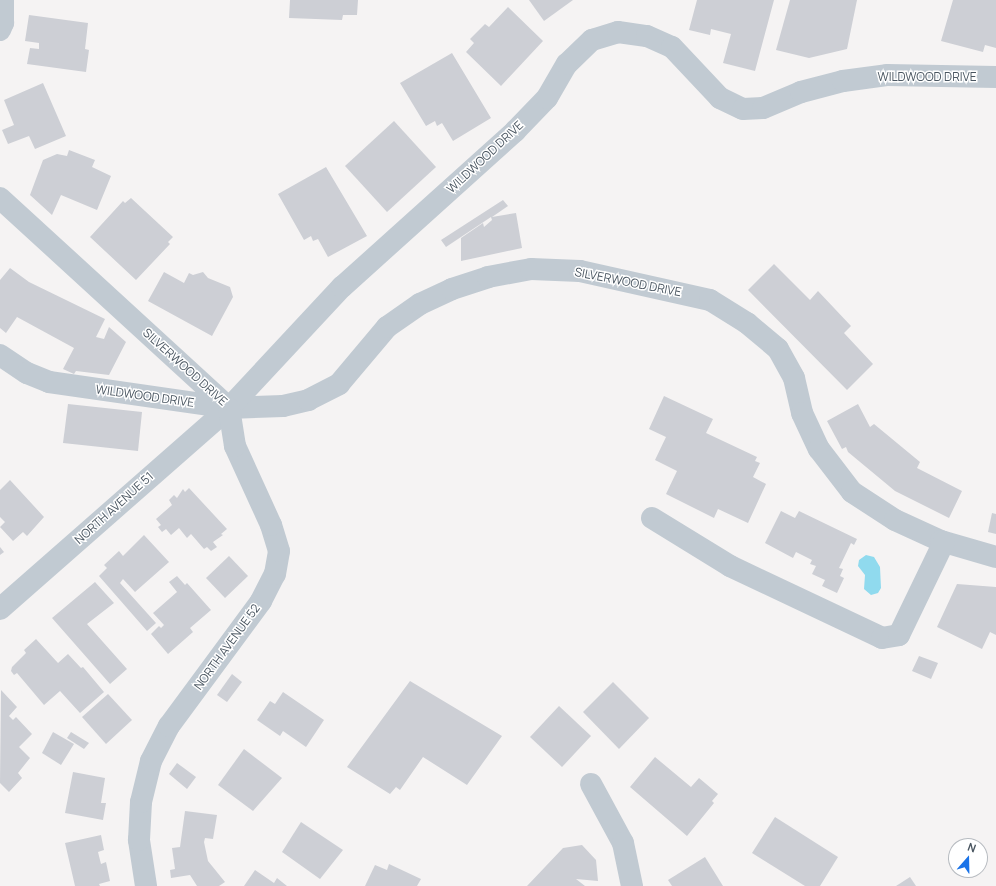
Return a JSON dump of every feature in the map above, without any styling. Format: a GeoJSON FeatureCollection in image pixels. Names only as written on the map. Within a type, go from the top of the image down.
{"type":"FeatureCollection","features":[{"type":"Feature","properties":{"kind":"street"},"geometry":{"type":"LineString","coordinates":[[0,30],[3,23],[3,0]]}},
{"type":"Feature","properties":{"kind":"street","name":"WILDWOOD DRIVE"},"geometry":{"type":"LineString","coordinates":[[0,355],[26,373],[49,382],[229,408],[342,287],[515,131],[547,98],[567,64],[592,40],[618,32],[647,36],[672,47],[720,98],[743,109],[763,108],[801,92],[843,81],[887,75],[996,77]]}},
{"type":"Feature","properties":{"kind":"street","name":"SILVERWOOD DRIVE"},"geometry":{"type":"LineString","coordinates":[[0,198],[229,408],[283,406],[308,400],[339,384],[387,327],[420,304],[452,289],[488,277],[531,269],[580,270],[710,300],[747,323],[778,349],[794,378],[802,413],[819,449],[852,492],[895,520],[944,542],[996,557]]}},
{"type":"Feature","properties":{"kind":"street","name":"NORTH AVENUE 51"},"geometry":{"type":"LineString","coordinates":[[0,609],[229,408]]}},
{"type":"Feature","properties":{"kind":"street","name":"NORTH AVENUE 52"},"geometry":{"type":"LineString","coordinates":[[146,886],[139,832],[141,802],[151,761],[169,726],[261,601],[275,574],[279,551],[271,525],[235,446],[229,408]]}},
{"type":"Feature","properties":{"kind":"street"},"geometry":{"type":"LineString","coordinates":[[652,518],[730,566],[882,638],[899,635],[944,542]]}},
{"type":"Feature","properties":{"kind":"street"},"geometry":{"type":"LineString","coordinates":[[591,784],[623,843],[632,886]]}},
{"type":"Feature","properties":{"kind":"water"},"geometry":{"type":"Polygon","coordinates":[[[866,555],[874,557],[880,567],[881,588],[878,593],[871,595],[864,589],[865,575],[858,566],[859,560],[866,555]]]}},
{"type":"Feature","properties":{"kind":"building"},"geometry":{"type":"Polygon","coordinates":[[[290,0],[358,0],[357,15],[343,15],[342,20],[289,18],[290,0]]]}},
{"type":"Feature","properties":{"kind":"building"},"geometry":{"type":"Polygon","coordinates":[[[529,0],[573,0],[544,21],[529,0]]]}},
{"type":"Feature","properties":{"kind":"building"},"geometry":{"type":"Polygon","coordinates":[[[697,0],[774,0],[755,71],[723,63],[731,34],[711,29],[710,35],[689,30],[697,0]]]}},
{"type":"Feature","properties":{"kind":"building"},"geometry":{"type":"Polygon","coordinates":[[[790,0],[857,0],[847,49],[809,58],[776,50],[790,0]]]}},
{"type":"Feature","properties":{"kind":"building"},"geometry":{"type":"Polygon","coordinates":[[[953,0],[996,0],[996,48],[985,45],[983,52],[941,41],[953,0]]]}},
{"type":"Feature","properties":{"kind":"building"},"geometry":{"type":"Polygon","coordinates":[[[508,7],[543,41],[501,86],[466,52],[474,43],[470,39],[485,24],[489,27],[508,7]]]}},
{"type":"Feature","properties":{"kind":"building"},"geometry":{"type":"Polygon","coordinates":[[[29,15],[88,23],[85,49],[89,50],[86,72],[27,64],[30,48],[39,49],[39,43],[25,41],[29,15]]]}},
{"type":"Feature","properties":{"kind":"building"},"geometry":{"type":"Polygon","coordinates":[[[452,53],[491,118],[453,141],[442,123],[437,126],[435,121],[426,126],[400,83],[452,53]]]}},
{"type":"Feature","properties":{"kind":"building"},"geometry":{"type":"Polygon","coordinates":[[[43,83],[66,136],[35,149],[29,136],[8,144],[2,130],[14,125],[4,100],[43,83]]]}},
{"type":"Feature","properties":{"kind":"building"},"geometry":{"type":"Polygon","coordinates":[[[394,121],[436,167],[387,212],[345,166],[394,121]]]}},
{"type":"Feature","properties":{"kind":"building"},"geometry":{"type":"Polygon","coordinates":[[[69,150],[95,160],[92,167],[111,176],[97,210],[61,195],[52,215],[30,195],[43,160],[57,154],[67,156],[69,150]]]}},
{"type":"Feature","properties":{"kind":"building"},"geometry":{"type":"Polygon","coordinates":[[[326,167],[367,236],[328,257],[318,239],[313,241],[311,236],[304,240],[278,194],[326,167]]]}},
{"type":"Feature","properties":{"kind":"building"},"geometry":{"type":"Polygon","coordinates":[[[131,198],[173,237],[168,242],[170,244],[136,280],[90,237],[123,201],[125,203],[131,198]]]}},
{"type":"Feature","properties":{"kind":"building"},"geometry":{"type":"Polygon","coordinates":[[[503,200],[508,206],[492,217],[516,213],[522,248],[461,261],[461,238],[483,223],[484,227],[492,220],[491,217],[446,247],[441,240],[503,200]]]}},
{"type":"Feature","properties":{"kind":"building"},"geometry":{"type":"Polygon","coordinates":[[[774,264],[810,300],[818,291],[851,326],[844,333],[873,364],[847,390],[748,290],[774,264]]]}},
{"type":"Feature","properties":{"kind":"building"},"geometry":{"type":"Polygon","coordinates":[[[10,268],[29,282],[105,319],[96,337],[104,339],[109,327],[126,342],[109,375],[76,371],[74,374],[63,369],[74,348],[17,317],[6,333],[0,328],[0,280],[10,268]]]}},
{"type":"Feature","properties":{"kind":"building"},"geometry":{"type":"Polygon","coordinates":[[[164,272],[184,283],[189,273],[193,275],[203,272],[208,278],[230,287],[233,297],[212,336],[148,301],[164,272]]]}},
{"type":"Feature","properties":{"kind":"building"},"geometry":{"type":"Polygon","coordinates":[[[664,396],[713,419],[706,433],[757,457],[755,461],[760,463],[753,477],[766,484],[748,523],[718,509],[714,518],[666,494],[677,471],[655,460],[666,437],[649,429],[664,396]]]}},
{"type":"Feature","properties":{"kind":"building"},"geometry":{"type":"Polygon","coordinates":[[[68,404],[142,412],[138,451],[63,443],[68,404]]]}},
{"type":"Feature","properties":{"kind":"building"},"geometry":{"type":"Polygon","coordinates":[[[858,404],[870,427],[874,424],[920,462],[917,468],[962,491],[949,518],[895,491],[848,452],[846,447],[842,449],[827,421],[858,404]]]}},
{"type":"Feature","properties":{"kind":"building"},"geometry":{"type":"Polygon","coordinates":[[[10,480],[44,517],[27,536],[23,532],[13,541],[0,527],[5,522],[0,517],[0,490],[10,480]]]}},
{"type":"Feature","properties":{"kind":"building"},"geometry":{"type":"Polygon","coordinates":[[[189,488],[227,529],[221,534],[223,535],[213,542],[217,547],[211,551],[207,547],[204,549],[191,534],[187,538],[179,528],[171,535],[166,529],[162,532],[158,527],[161,525],[156,519],[172,505],[169,500],[174,495],[177,498],[183,489],[185,492],[189,488]]]}},
{"type":"Feature","properties":{"kind":"building"},"geometry":{"type":"Polygon","coordinates":[[[781,511],[795,518],[799,511],[857,539],[854,545],[851,543],[839,568],[843,569],[840,576],[844,578],[837,593],[822,586],[825,580],[812,574],[816,566],[810,564],[812,560],[796,552],[793,558],[765,543],[781,511]]]}},
{"type":"Feature","properties":{"kind":"building"},"geometry":{"type":"Polygon","coordinates":[[[992,513],[996,514],[996,534],[988,532],[992,513]]]}},
{"type":"Feature","properties":{"kind":"building"},"geometry":{"type":"Polygon","coordinates":[[[144,535],[169,562],[135,592],[123,579],[120,583],[156,623],[147,631],[99,576],[107,568],[104,565],[119,551],[123,556],[144,535]]]}},
{"type":"Feature","properties":{"kind":"building"},"geometry":{"type":"Polygon","coordinates":[[[0,547],[4,552],[0,555],[0,547]]]}},
{"type":"Feature","properties":{"kind":"building"},"geometry":{"type":"Polygon","coordinates":[[[229,556],[248,576],[225,598],[206,578],[229,556]]]}},
{"type":"Feature","properties":{"kind":"building"},"geometry":{"type":"Polygon","coordinates":[[[177,576],[185,585],[187,583],[211,610],[190,628],[193,632],[168,654],[151,634],[159,626],[161,628],[164,625],[153,613],[177,592],[169,582],[177,576]]]}},
{"type":"Feature","properties":{"kind":"building"},"geometry":{"type":"Polygon","coordinates":[[[95,582],[114,603],[87,624],[127,669],[110,684],[52,618],[95,582]]]}},
{"type":"Feature","properties":{"kind":"building"},"geometry":{"type":"Polygon","coordinates":[[[957,584],[996,587],[996,635],[990,632],[982,649],[937,627],[957,584]]]}},
{"type":"Feature","properties":{"kind":"building"},"geometry":{"type":"Polygon","coordinates":[[[36,639],[58,663],[68,654],[81,668],[83,667],[104,692],[80,713],[60,691],[44,705],[17,673],[14,675],[11,671],[12,667],[26,653],[24,650],[36,639]]]}},
{"type":"Feature","properties":{"kind":"building"},"geometry":{"type":"Polygon","coordinates":[[[919,656],[938,663],[931,679],[912,671],[919,656]]]}},
{"type":"Feature","properties":{"kind":"building"},"geometry":{"type":"Polygon","coordinates":[[[232,674],[242,682],[227,702],[217,695],[232,674]]]}},
{"type":"Feature","properties":{"kind":"building"},"geometry":{"type":"Polygon","coordinates":[[[410,681],[502,736],[467,785],[423,757],[400,790],[396,787],[390,794],[347,767],[410,681]]]}},
{"type":"Feature","properties":{"kind":"building"},"geometry":{"type":"Polygon","coordinates":[[[613,682],[649,718],[619,749],[583,712],[613,682]]]}},
{"type":"Feature","properties":{"kind":"building"},"geometry":{"type":"Polygon","coordinates":[[[1,690],[17,707],[9,716],[13,720],[16,717],[32,734],[19,747],[30,758],[18,773],[22,778],[9,792],[0,783],[1,690]]]}},
{"type":"Feature","properties":{"kind":"building"},"geometry":{"type":"Polygon","coordinates":[[[283,692],[324,720],[306,747],[283,731],[280,736],[257,720],[270,701],[275,704],[283,692]]]}},
{"type":"Feature","properties":{"kind":"building"},"geometry":{"type":"Polygon","coordinates":[[[108,694],[132,720],[106,744],[82,717],[108,694]]]}},
{"type":"Feature","properties":{"kind":"building"},"geometry":{"type":"Polygon","coordinates":[[[559,706],[591,736],[562,767],[530,737],[559,706]]]}},
{"type":"Feature","properties":{"kind":"building"},"geometry":{"type":"Polygon","coordinates":[[[53,732],[74,744],[61,765],[42,753],[53,732]]]}},
{"type":"Feature","properties":{"kind":"building"},"geometry":{"type":"Polygon","coordinates":[[[71,732],[89,743],[84,749],[67,738],[71,732]]]}},
{"type":"Feature","properties":{"kind":"building"},"geometry":{"type":"Polygon","coordinates":[[[244,749],[282,778],[253,811],[218,785],[244,749]]]}},
{"type":"Feature","properties":{"kind":"building"},"geometry":{"type":"Polygon","coordinates":[[[655,757],[691,787],[699,778],[718,794],[712,801],[714,803],[687,836],[630,787],[655,757]]]}},
{"type":"Feature","properties":{"kind":"building"},"geometry":{"type":"Polygon","coordinates":[[[177,763],[196,777],[187,789],[169,774],[177,763]]]}},
{"type":"Feature","properties":{"kind":"building"},"geometry":{"type":"Polygon","coordinates":[[[73,772],[105,778],[101,803],[106,803],[103,820],[65,813],[73,772]]]}},
{"type":"Feature","properties":{"kind":"building"},"geometry":{"type":"Polygon","coordinates":[[[185,811],[217,815],[213,839],[205,838],[204,842],[208,861],[225,882],[219,886],[197,886],[190,875],[171,878],[170,870],[175,869],[172,848],[180,847],[185,811]]]}},
{"type":"Feature","properties":{"kind":"building"},"geometry":{"type":"Polygon","coordinates":[[[775,817],[838,857],[820,886],[805,886],[752,853],[775,817]]]}},
{"type":"Feature","properties":{"kind":"building"},"geometry":{"type":"Polygon","coordinates":[[[301,822],[343,850],[320,879],[282,852],[301,822]]]}},
{"type":"Feature","properties":{"kind":"building"},"geometry":{"type":"Polygon","coordinates":[[[101,835],[104,850],[98,852],[101,864],[106,862],[110,881],[99,884],[100,886],[75,886],[65,843],[101,835]]]}},
{"type":"Feature","properties":{"kind":"building"},"geometry":{"type":"Polygon","coordinates":[[[582,845],[596,860],[598,881],[576,879],[585,886],[527,886],[563,848],[582,845]]]}},
{"type":"Feature","properties":{"kind":"building"},"geometry":{"type":"Polygon","coordinates":[[[705,857],[723,886],[672,886],[668,880],[705,857]]]}},
{"type":"Feature","properties":{"kind":"building"},"geometry":{"type":"Polygon","coordinates":[[[389,864],[421,879],[417,886],[365,886],[375,865],[387,870],[389,864]]]}},
{"type":"Feature","properties":{"kind":"building"},"geometry":{"type":"Polygon","coordinates":[[[255,870],[274,883],[277,878],[287,886],[244,886],[255,870]]]}},
{"type":"Feature","properties":{"kind":"building"},"geometry":{"type":"Polygon","coordinates":[[[910,877],[916,886],[896,886],[910,877]]]}}]}
